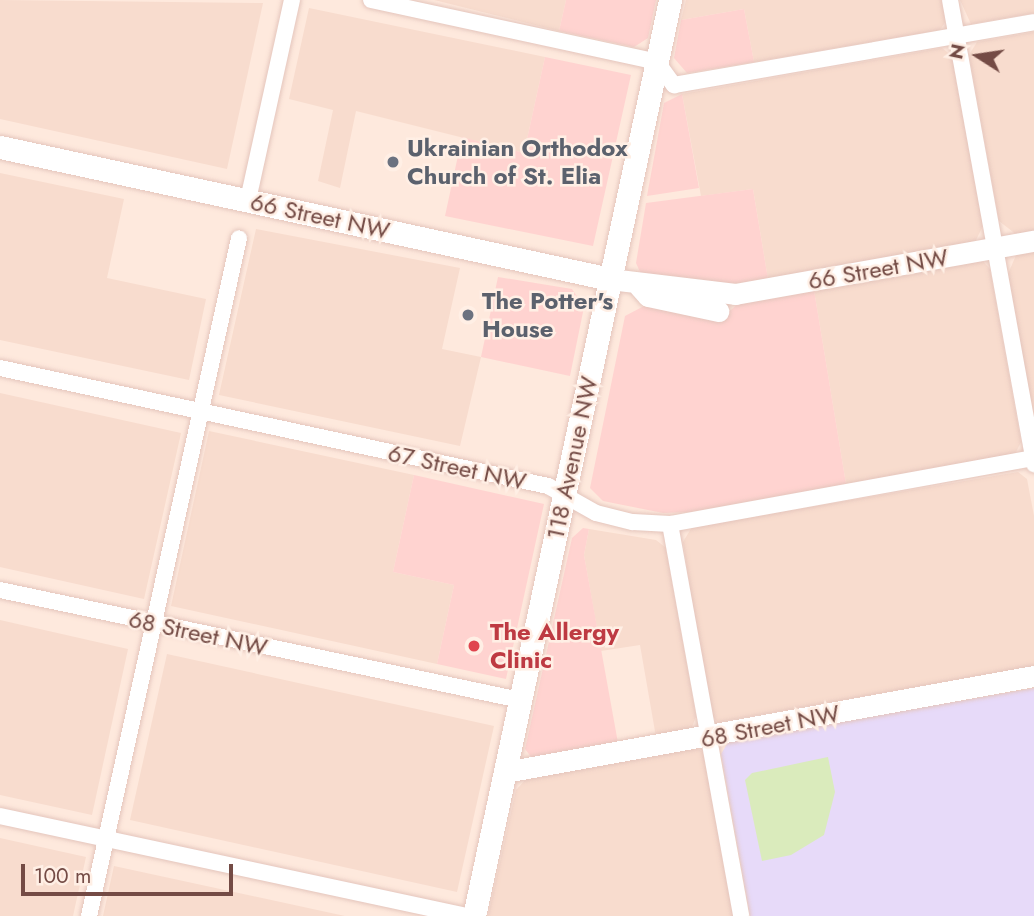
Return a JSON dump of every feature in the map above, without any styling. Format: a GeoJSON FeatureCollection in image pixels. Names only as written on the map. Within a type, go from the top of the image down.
{"type":"FeatureCollection","features":[{"type":"Feature","properties":{"kind":"main road","name":"118 Avenue NW"},"geometry":{"type":"LineString","coordinates":[[474,916],[670,0]]}},
{"type":"Feature","properties":{"kind":"main road","name":"66 Street NW"},"geometry":{"type":"LineString","coordinates":[[0,147],[610,279]]}},
{"type":"Feature","properties":{"kind":"street"},"geometry":{"type":"LineString","coordinates":[[248,200],[292,0]]}},
{"type":"Feature","properties":{"kind":"street"},"geometry":{"type":"LineString","coordinates":[[371,0],[657,62],[674,85],[1034,22]]}},
{"type":"Feature","properties":{"kind":"street"},"geometry":{"type":"LineString","coordinates":[[950,0],[1034,460]]}},
{"type":"Feature","properties":{"kind":"street"},"geometry":{"type":"LineString","coordinates":[[89,916],[104,838],[239,238]]}},
{"type":"Feature","properties":{"kind":"street","name":"66 Street NW"},"geometry":{"type":"LineString","coordinates":[[639,286],[652,281],[719,295],[735,294],[1034,241]]}},
{"type":"Feature","properties":{"kind":"street","name":"66 Street NW"},"geometry":{"type":"LineString","coordinates":[[610,279],[639,286],[648,296],[718,311]]}},
{"type":"Feature","properties":{"kind":"street","name":"67 Street NW"},"geometry":{"type":"LineString","coordinates":[[0,368],[548,486],[563,497],[596,513],[670,524],[1034,460]]}},
{"type":"Feature","properties":{"kind":"street"},"geometry":{"type":"LineString","coordinates":[[670,524],[741,916]]}},
{"type":"Feature","properties":{"kind":"street","name":"68 Street NW"},"geometry":{"type":"LineString","coordinates":[[0,590],[520,700]]}},
{"type":"Feature","properties":{"kind":"street","name":"68 Street NW"},"geometry":{"type":"LineString","coordinates":[[505,772],[708,738],[1034,677]]}},
{"type":"Feature","properties":{"kind":"street"},"geometry":{"type":"LineString","coordinates":[[0,816],[467,916]]}},
{"type":"Feature","properties":{"kind":"shaded area"},"geometry":{"type":"Polygon","coordinates":[[[0,0],[263,3],[227,169],[0,119],[0,0]]]}},
{"type":"Feature","properties":{"kind":"shaded area"},"geometry":{"type":"Polygon","coordinates":[[[434,0],[566,0],[559,31],[434,0]]]}},
{"type":"Feature","properties":{"kind":"shaded area"},"geometry":{"type":"Polygon","coordinates":[[[566,0],[656,0],[648,38],[634,47],[559,31],[566,0]]]}},
{"type":"Feature","properties":{"kind":"shaded area"},"geometry":{"type":"Polygon","coordinates":[[[686,0],[942,0],[946,21],[940,30],[754,62],[744,9],[681,20],[686,0]]]}},
{"type":"Feature","properties":{"kind":"shaded area"},"geometry":{"type":"Polygon","coordinates":[[[960,0],[1034,0],[1034,13],[971,24],[960,0]]]}},
{"type":"Feature","properties":{"kind":"shaded area"},"geometry":{"type":"Polygon","coordinates":[[[309,8],[545,57],[524,153],[356,111],[340,188],[318,181],[333,110],[289,99],[309,8]]]}},
{"type":"Feature","properties":{"kind":"shaded area"},"geometry":{"type":"Polygon","coordinates":[[[744,9],[754,62],[687,73],[674,58],[681,20],[744,9]]]}},
{"type":"Feature","properties":{"kind":"shaded area"},"geometry":{"type":"Polygon","coordinates":[[[1034,32],[1034,232],[1017,235],[999,221],[969,55],[977,42],[1034,32]]]}},
{"type":"Feature","properties":{"kind":"shaded area"},"geometry":{"type":"Polygon","coordinates":[[[942,48],[952,56],[983,226],[975,242],[768,279],[753,189],[701,196],[682,94],[942,48]]]}},
{"type":"Feature","properties":{"kind":"shaded area"},"geometry":{"type":"Polygon","coordinates":[[[545,57],[631,75],[593,246],[445,216],[462,137],[524,153],[545,57]]]}},
{"type":"Feature","properties":{"kind":"shaded area"},"geometry":{"type":"Polygon","coordinates":[[[682,94],[699,188],[647,196],[664,103],[682,94]]]}},
{"type":"Feature","properties":{"kind":"shaded area"},"geometry":{"type":"Polygon","coordinates":[[[0,173],[124,199],[107,278],[206,299],[189,380],[0,340],[0,173]]]}},
{"type":"Feature","properties":{"kind":"shaded area"},"geometry":{"type":"Polygon","coordinates":[[[753,189],[768,279],[711,287],[642,276],[636,263],[646,203],[753,189]]]}},
{"type":"Feature","properties":{"kind":"shaded area"},"geometry":{"type":"Polygon","coordinates":[[[256,229],[460,268],[442,349],[481,357],[460,446],[219,395],[256,229]]]}},
{"type":"Feature","properties":{"kind":"shaded area"},"geometry":{"type":"Polygon","coordinates":[[[1034,250],[1034,417],[1008,274],[1017,253],[1034,250]]]}},
{"type":"Feature","properties":{"kind":"shaded area"},"geometry":{"type":"Polygon","coordinates":[[[981,259],[990,269],[1021,442],[1015,454],[846,484],[814,290],[981,259]]]}},
{"type":"Feature","properties":{"kind":"shaded area"},"geometry":{"type":"Polygon","coordinates":[[[498,277],[572,289],[584,307],[570,376],[481,357],[498,277]]]}},
{"type":"Feature","properties":{"kind":"shaded area"},"geometry":{"type":"Polygon","coordinates":[[[814,290],[846,484],[690,512],[663,513],[603,501],[590,488],[625,316],[644,306],[725,315],[739,303],[814,290]]]}},
{"type":"Feature","properties":{"kind":"shaded area"},"geometry":{"type":"Polygon","coordinates":[[[0,393],[181,433],[144,599],[0,567],[0,393]]]}},
{"type":"Feature","properties":{"kind":"shaded area"},"geometry":{"type":"Polygon","coordinates":[[[209,431],[414,475],[393,572],[454,585],[437,664],[171,606],[209,431]]]}},
{"type":"Feature","properties":{"kind":"shaded area"},"geometry":{"type":"Polygon","coordinates":[[[1018,472],[1027,479],[1034,516],[1034,666],[718,722],[709,714],[683,542],[692,527],[1018,472]]]}},
{"type":"Feature","properties":{"kind":"shaded area"},"geometry":{"type":"Polygon","coordinates":[[[414,475],[544,504],[506,679],[437,664],[454,585],[393,572],[414,475]]]}},
{"type":"Feature","properties":{"kind":"shaded area"},"geometry":{"type":"Polygon","coordinates":[[[583,528],[589,529],[584,555],[618,743],[532,758],[525,749],[572,538],[583,528]]]}},
{"type":"Feature","properties":{"kind":"shaded area"},"geometry":{"type":"Polygon","coordinates":[[[589,529],[656,540],[666,548],[696,716],[691,730],[656,737],[640,645],[601,651],[584,555],[589,529]]]}},
{"type":"Feature","properties":{"kind":"shaded area"},"geometry":{"type":"Polygon","coordinates":[[[0,620],[128,649],[92,815],[0,795],[0,620]]]}},
{"type":"Feature","properties":{"kind":"shaded area"},"geometry":{"type":"Polygon","coordinates":[[[167,654],[494,726],[457,892],[130,820],[167,654]]]}},
{"type":"Feature","properties":{"kind":"shaded area"},"geometry":{"type":"Polygon","coordinates":[[[1034,688],[1034,916],[750,916],[721,754],[729,741],[1034,688]]]}},
{"type":"Feature","properties":{"kind":"shaded area"},"geometry":{"type":"Polygon","coordinates":[[[692,746],[703,752],[733,916],[488,916],[516,790],[528,777],[692,746]]]}},
{"type":"Feature","properties":{"kind":"shaded area"},"geometry":{"type":"Polygon","coordinates":[[[0,838],[86,857],[73,916],[0,916],[0,838]]]}},
{"type":"Feature","properties":{"kind":"shaded area"},"geometry":{"type":"Polygon","coordinates":[[[114,866],[345,916],[103,916],[114,866]]]}},
{"type":"Feature","properties":{"kind":"green space"},"geometry":{"type":"Polygon","coordinates":[[[828,757],[835,792],[824,835],[791,855],[762,861],[745,780],[752,773],[828,757]]]}},
{"type":"Feature","properties":{"kind":"place","name":"Ukrainian Orthodox Church of St. Elia"},"geometry":{"type":"Point","coordinates":[393,162]}},
{"type":"Feature","properties":{"kind":"place","name":"The Potter's House"},"geometry":{"type":"Point","coordinates":[468,315]}},
{"type":"Feature","properties":{"kind":"place","name":"The Allergy Clinic"},"geometry":{"type":"Point","coordinates":[474,646]}}]}
